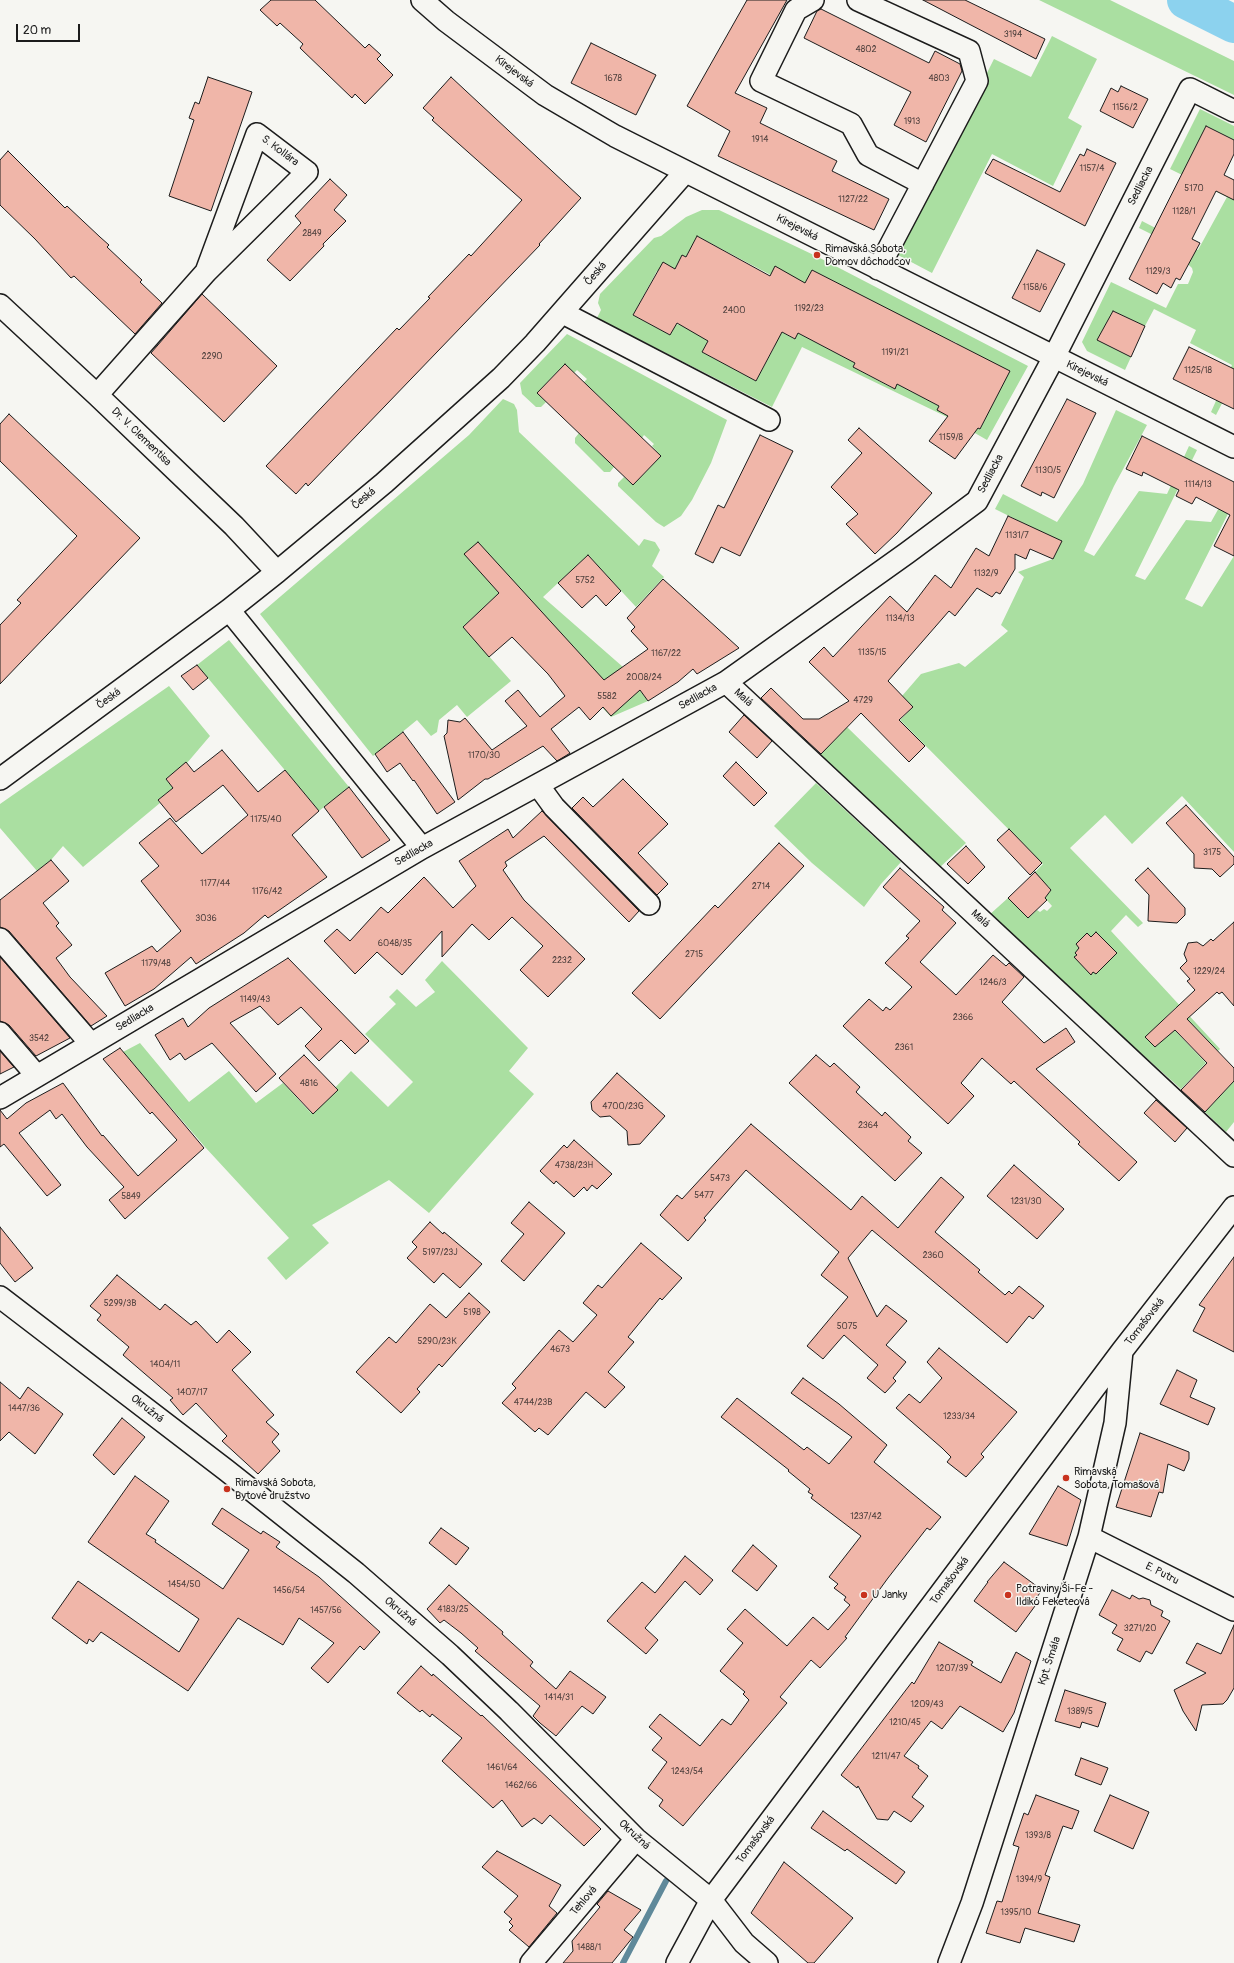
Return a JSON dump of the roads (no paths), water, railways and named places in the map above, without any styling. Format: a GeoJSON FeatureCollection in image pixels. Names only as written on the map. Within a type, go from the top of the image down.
{"type":"FeatureCollection","features":[{"type":"Feature","properties":{"kind":"street","name":"Kirejevská"},"geometry":{"type":"LineString","coordinates":[[422,0],[446,21],[545,95],[615,136],[878,270],[1234,447]]}},
{"type":"Feature","properties":{"kind":"street"},"geometry":{"type":"LineString","coordinates":[[813,0],[796,10],[761,81],[851,124],[868,155],[923,184]]}},
{"type":"Feature","properties":{"kind":"street"},"geometry":{"type":"LineString","coordinates":[[858,0],[970,51],[977,80],[878,270]]}},
{"type":"Feature","properties":{"kind":"street","name":"Sedliacka"},"geometry":{"type":"LineString","coordinates":[[0,1098],[422,848],[726,682],[907,554],[977,501],[1054,357],[1190,89],[1234,111]]}},
{"type":"Feature","properties":{"kind":"street","name":"S. Kollára"},"geometry":{"type":"LineString","coordinates":[[97,395],[206,272],[308,172],[257,134],[206,272]]}},
{"type":"Feature","properties":{"kind":"street","name":"Česká"},"geometry":{"type":"LineString","coordinates":[[0,779],[229,610],[384,483],[501,378],[563,313],[685,172]]}},
{"type":"Feature","properties":{"kind":"street","name":"Dr. V. Clementisa"},"geometry":{"type":"LineString","coordinates":[[0,305],[97,395],[254,545],[277,572]]}},
{"type":"Feature","properties":{"kind":"street"},"geometry":{"type":"LineString","coordinates":[[563,313],[769,420]]}},
{"type":"Feature","properties":{"kind":"street"},"geometry":{"type":"LineString","coordinates":[[229,610],[422,848]]}},
{"type":"Feature","properties":{"kind":"street","name":"Malá"},"geometry":{"type":"LineString","coordinates":[[726,682],[1234,1156]]}},
{"type":"Feature","properties":{"kind":"street"},"geometry":{"type":"LineString","coordinates":[[538,785],[554,807],[650,904]]}},
{"type":"Feature","properties":{"kind":"street"},"geometry":{"type":"LineString","coordinates":[[0,939],[91,1044]]}},
{"type":"Feature","properties":{"kind":"street"},"geometry":{"type":"LineString","coordinates":[[0,1033],[37,1076]]}},
{"type":"Feature","properties":{"kind":"street","name":"Tomašovská"},"geometry":{"type":"LineString","coordinates":[[677,1963],[711,1900],[1122,1351],[1234,1207]]}},
{"type":"Feature","properties":{"kind":"street","name":"Okružná"},"geometry":{"type":"LineString","coordinates":[[0,1297],[226,1470],[356,1573],[450,1655],[504,1706],[636,1839],[711,1900],[744,1943],[767,1963]]}},
{"type":"Feature","properties":{"kind":"street","name":"Kpt. Šmála"},"geometry":{"type":"LineString","coordinates":[[949,1963],[972,1904],[1089,1537],[1115,1423],[1122,1351]]}},
{"type":"Feature","properties":{"kind":"street","name":"E. Putru"},"geometry":{"type":"LineString","coordinates":[[1089,1537],[1234,1610]]}},
{"type":"Feature","properties":{"kind":"street","name":"Tehlová"},"geometry":{"type":"LineString","coordinates":[[531,1963],[636,1839]]}},
{"type":"Feature","properties":{"kind":"waterway"},"geometry":{"type":"LineString","coordinates":[[1186,0],[1234,24]]}},
{"type":"Feature","properties":{"kind":"waterway"},"geometry":{"type":"LineString","coordinates":[[623,1963],[666,1881]]}},
{"type":"Feature","properties":{"kind":"place","name":"Rimavská Sobota, Domov dôchodcov"},"geometry":{"type":"Point","coordinates":[817,255]}},
{"type":"Feature","properties":{"kind":"place","name":"Rimavská Sobota, Tomašová"},"geometry":{"type":"Point","coordinates":[1066,1478]}},
{"type":"Feature","properties":{"kind":"place","name":"Rimavská Sobota, Bytové družstvo"},"geometry":{"type":"Point","coordinates":[227,1489]}},
{"type":"Feature","properties":{"kind":"place","name":"U Janky"},"geometry":{"type":"Point","coordinates":[864,1595]}},
{"type":"Feature","properties":{"kind":"place","name":"Potraviny Ši-Fe - Ildikó Feketeová"},"geometry":{"type":"Point","coordinates":[1008,1595]}}]}
